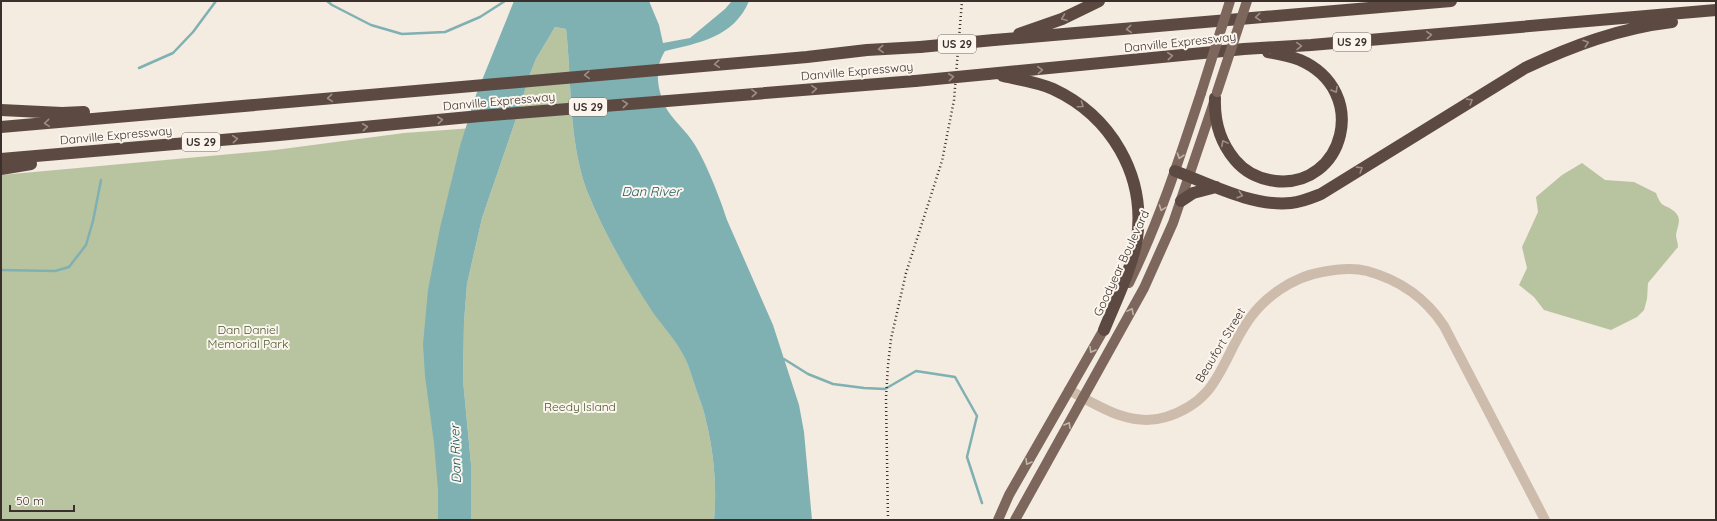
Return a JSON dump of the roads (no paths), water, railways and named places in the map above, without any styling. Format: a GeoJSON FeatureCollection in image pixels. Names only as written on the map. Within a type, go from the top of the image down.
{"type":"FeatureCollection","features":[{"type":"Feature","properties":{"kind":"highway"},"geometry":{"type":"LineString","coordinates":[[1007,39],[1062,19],[1099,1]]}},
{"type":"Feature","properties":{"kind":"highway"},"geometry":{"type":"LineString","coordinates":[[1309,12],[1317,6],[1356,1]]}},
{"type":"Feature","properties":{"kind":"highway","name":"Danville Expressway"},"geometry":{"type":"LineString","coordinates":[[1,127],[770,60],[867,50],[920,47],[1309,12],[1451,1]]}},
{"type":"Feature","properties":{"kind":"highway","name":"Danville Expressway"},"geometry":{"type":"LineString","coordinates":[[1,159],[915,81],[1253,48],[1311,46],[1716,10]]}},
{"type":"Feature","properties":{"kind":"highway"},"geometry":{"type":"LineString","coordinates":[[1175,171],[1260,201],[1278,204],[1307,200],[1321,194],[1499,83],[1553,56],[1580,44],[1632,29],[1662,23],[1716,17]]}},
{"type":"Feature","properties":{"kind":"highway"},"geometry":{"type":"LineString","coordinates":[[1216,95],[1215,119],[1222,140],[1230,154],[1239,165],[1258,177],[1280,181],[1298,179],[1318,169],[1333,152],[1341,132],[1342,112],[1337,93],[1331,84],[1313,67],[1302,60],[1253,48]]}},
{"type":"Feature","properties":{"kind":"highway"},"geometry":{"type":"LineString","coordinates":[[990,74],[1032,82],[1052,88],[1082,106],[1106,129],[1116,142],[1127,162],[1134,181],[1138,200],[1137,240],[1133,256],[1104,330]]}},
{"type":"Feature","properties":{"kind":"highway"},"geometry":{"type":"LineString","coordinates":[[1,110],[62,112],[196,103],[220,107]]}},
{"type":"Feature","properties":{"kind":"highway"},"geometry":{"type":"LineString","coordinates":[[1,169],[143,151],[162,145]]}},
{"type":"Feature","properties":{"kind":"highway"},"geometry":{"type":"LineString","coordinates":[[1181,202],[1194,193],[1217,187]]}},
{"type":"Feature","properties":{"kind":"main road","name":"Goodyear Boulevard"},"geometry":{"type":"LineString","coordinates":[[998,520],[1009,495],[1104,330],[1136,268],[1157,220],[1175,171],[1230,1]]}},
{"type":"Feature","properties":{"kind":"main road"},"geometry":{"type":"LineString","coordinates":[[1015,520],[1144,288],[1162,249],[1190,176],[1247,1]]}},
{"type":"Feature","properties":{"kind":"street","name":"Beaufort Street"},"geometry":{"type":"LineString","coordinates":[[1069,390],[1116,414],[1130,418],[1152,420],[1176,413],[1190,406],[1209,390],[1218,377],[1247,322],[1256,310],[1275,293],[1301,278],[1315,273],[1335,270],[1361,270],[1380,275],[1394,280],[1419,296],[1430,306],[1441,321],[1544,520]]}},
{"type":"Feature","properties":{"kind":"water","name":"Dan River"},"geometry":{"type":"Polygon","coordinates":[[[514,1],[649,1],[659,25],[663,43],[690,38],[725,9],[732,1],[749,1],[734,23],[725,31],[703,41],[665,51],[659,64],[658,78],[660,92],[665,106],[692,140],[700,153],[727,220],[773,325],[799,405],[804,432],[812,520],[714,520],[714,470],[711,445],[703,408],[685,358],[674,339],[652,311],[625,267],[608,237],[587,191],[581,171],[574,131],[566,29],[555,27],[536,59],[530,74],[482,218],[467,284],[464,322],[463,380],[471,464],[471,520],[438,520],[438,490],[434,443],[425,376],[423,344],[428,290],[440,228],[460,146],[476,95],[514,1]]]}},
{"type":"Feature","properties":{"kind":"waterway"},"geometry":{"type":"LineString","coordinates":[[139,68],[173,53],[193,32],[216,1]]}},
{"type":"Feature","properties":{"kind":"waterway"},"geometry":{"type":"LineString","coordinates":[[327,1],[371,25],[402,34],[445,32],[480,17],[505,1]]}},
{"type":"Feature","properties":{"kind":"waterway"},"geometry":{"type":"LineString","coordinates":[[1,270],[55,271],[69,267],[86,245],[93,221],[101,180]]}},
{"type":"Feature","properties":{"kind":"waterway"},"geometry":{"type":"LineString","coordinates":[[782,361],[784,359],[808,374],[833,384],[864,388],[885,389],[916,371],[955,377],[977,416],[967,457],[982,503]]}},
{"type":"Feature","properties":{"kind":"railway"},"geometry":{"type":"LineString","coordinates":[[888,520],[886,398],[891,339],[906,273],[942,161],[954,100],[962,1]]}},
{"type":"Feature","properties":{"kind":"park label","name":"Dan Daniel Memorial Park"},"geometry":{"type":"Point","coordinates":[248,336]}},
{"type":"Feature","properties":{"kind":"park label","name":"Reedy Island"},"geometry":{"type":"Point","coordinates":[580,406]}}]}
